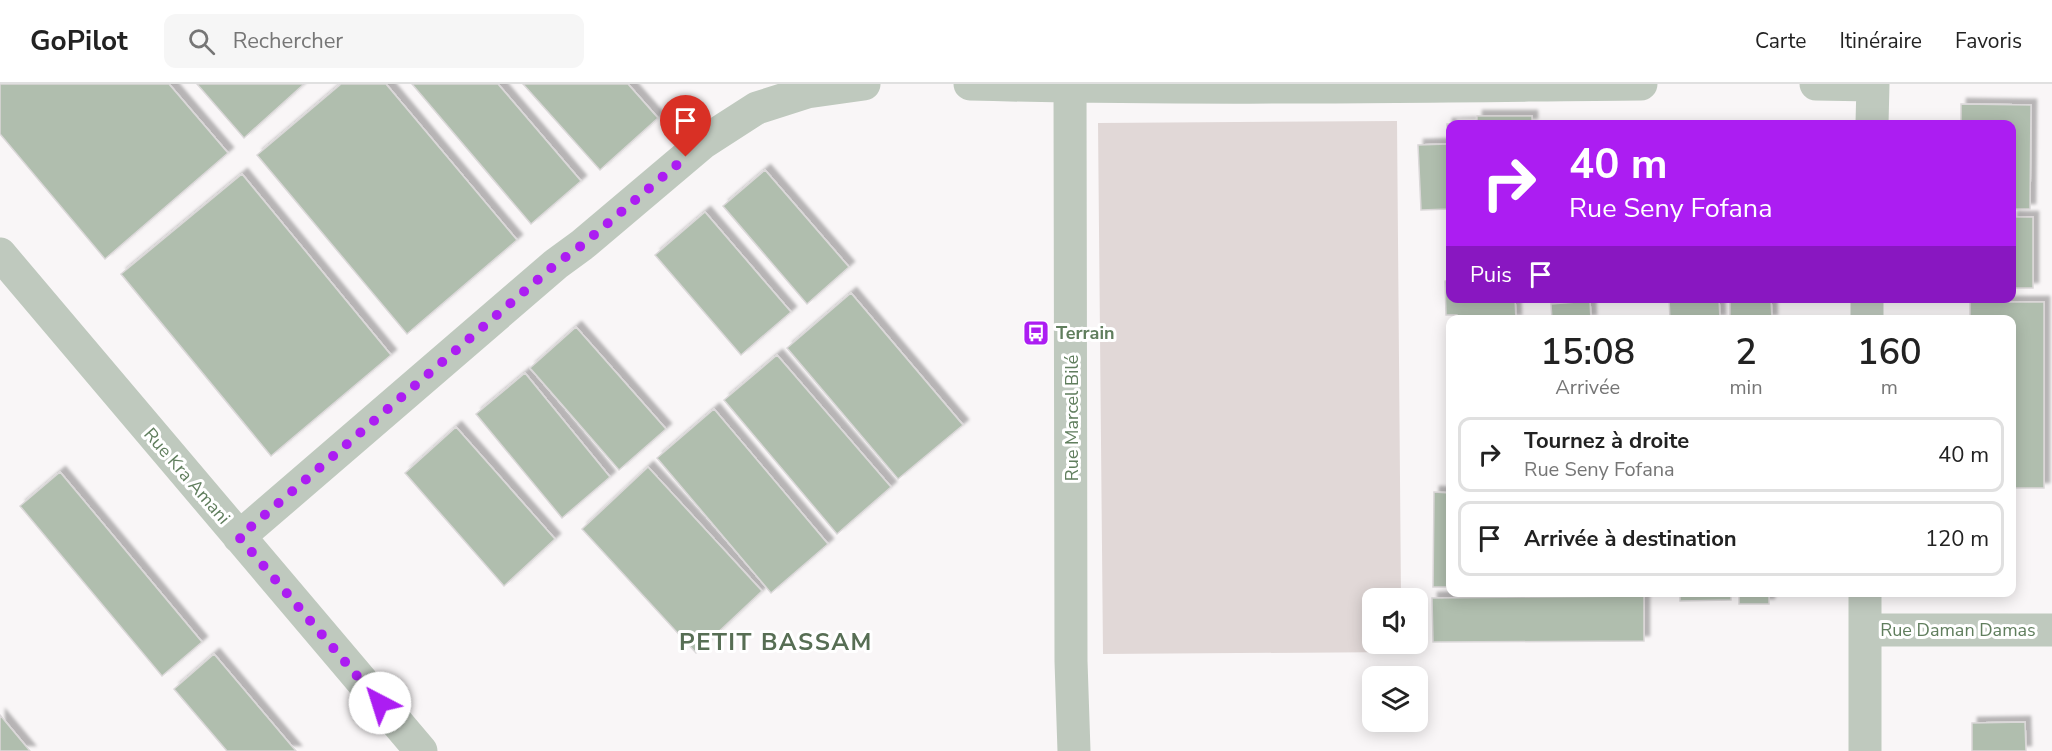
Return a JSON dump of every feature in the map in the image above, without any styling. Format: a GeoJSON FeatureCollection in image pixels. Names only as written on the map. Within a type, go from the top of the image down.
{"type":"FeatureCollection","features":[{"type":"Feature","properties":{"kind":"street"},"geometry":{"type":"LineString","coordinates":[[239,537],[556,264],[582,245],[704,142],[756,108],[807,92],[864,84]]}},
{"type":"Feature","properties":{"kind":"street"},"geometry":{"type":"LineString","coordinates":[[970,84],[1279,87],[1641,84]]}},
{"type":"Feature","properties":{"kind":"street"},"geometry":{"type":"LineString","coordinates":[[1816,84],[1873,84],[1872,120]]}},
{"type":"Feature","properties":{"kind":"street","name":"Rue Marcel Bilé"},"geometry":{"type":"LineString","coordinates":[[1070,85],[1071,661],[1074,751]]}},
{"type":"Feature","properties":{"kind":"street","name":"Rue Kra Amani"},"geometry":{"type":"LineString","coordinates":[[0,255],[421,751]]}},
{"type":"Feature","properties":{"kind":"street"},"geometry":{"type":"LineString","coordinates":[[1865,597],[1865,751]]}},
{"type":"Feature","properties":{"kind":"street","name":"Rue Daman Damas"},"geometry":{"type":"LineString","coordinates":[[1864,630],[2052,630]]}},
{"type":"Feature","properties":{"kind":"shaded area"},"geometry":{"type":"Polygon","coordinates":[[[1397,121],[1401,588],[1362,588],[1362,652],[1103,654],[1098,123],[1397,121]]]}},
{"type":"Feature","properties":{"kind":"building"},"geometry":{"type":"Polygon","coordinates":[[[0,84],[169,84],[228,153],[105,259],[0,134],[0,84]]]}},
{"type":"Feature","properties":{"kind":"building"},"geometry":{"type":"Polygon","coordinates":[[[197,84],[304,84],[244,138],[197,84]]]}},
{"type":"Feature","properties":{"kind":"building"},"geometry":{"type":"Polygon","coordinates":[[[341,84],[386,84],[517,240],[407,334],[257,155],[341,84]]]}},
{"type":"Feature","properties":{"kind":"building"},"geometry":{"type":"Polygon","coordinates":[[[412,84],[498,84],[581,181],[531,224],[412,84]]]}},
{"type":"Feature","properties":{"kind":"building"},"geometry":{"type":"Polygon","coordinates":[[[523,84],[628,84],[658,118],[600,170],[523,84]]]}},
{"type":"Feature","properties":{"kind":"building"},"geometry":{"type":"Polygon","coordinates":[[[1961,104],[2031,105],[2030,209],[2016,209],[2016,120],[1961,120],[1961,104]]]}},
{"type":"Feature","properties":{"kind":"building"},"geometry":{"type":"Polygon","coordinates":[[[1477,116],[1532,116],[1532,120],[1477,120],[1477,116]]]}},
{"type":"Feature","properties":{"kind":"building"},"geometry":{"type":"Polygon","coordinates":[[[1446,144],[1446,209],[1421,210],[1418,145],[1446,144]]]}},
{"type":"Feature","properties":{"kind":"building"},"geometry":{"type":"Polygon","coordinates":[[[765,170],[849,267],[807,304],[723,206],[765,170]]]}},
{"type":"Feature","properties":{"kind":"building"},"geometry":{"type":"Polygon","coordinates":[[[242,174],[391,355],[271,456],[121,274],[242,174]]]}},
{"type":"Feature","properties":{"kind":"building"},"geometry":{"type":"Polygon","coordinates":[[[705,212],[791,312],[741,355],[655,255],[705,212]]]}},
{"type":"Feature","properties":{"kind":"building"},"geometry":{"type":"Polygon","coordinates":[[[2016,217],[2033,217],[2033,288],[2016,288],[2016,217]]]}},
{"type":"Feature","properties":{"kind":"building"},"geometry":{"type":"Polygon","coordinates":[[[1445,281],[1446,303],[1515,303],[1516,315],[1446,315],[1445,281]]]}},
{"type":"Feature","properties":{"kind":"building"},"geometry":{"type":"Polygon","coordinates":[[[851,293],[963,425],[898,479],[787,348],[851,293]]]}},
{"type":"Feature","properties":{"kind":"building"},"geometry":{"type":"Polygon","coordinates":[[[2044,302],[2044,488],[2016,488],[2016,315],[1970,315],[1970,303],[2044,302]]]}},
{"type":"Feature","properties":{"kind":"building"},"geometry":{"type":"Polygon","coordinates":[[[1590,303],[1591,315],[1552,315],[1551,304],[1590,303]]]}},
{"type":"Feature","properties":{"kind":"building"},"geometry":{"type":"Polygon","coordinates":[[[1669,303],[1719,303],[1720,315],[1670,315],[1669,303]]]}},
{"type":"Feature","properties":{"kind":"building"},"geometry":{"type":"Polygon","coordinates":[[[1730,303],[1771,303],[1772,315],[1730,315],[1730,303]]]}},
{"type":"Feature","properties":{"kind":"building"},"geometry":{"type":"Polygon","coordinates":[[[576,327],[666,429],[619,470],[530,368],[576,327]]]}},
{"type":"Feature","properties":{"kind":"building"},"geometry":{"type":"Polygon","coordinates":[[[777,355],[891,487],[837,534],[724,400],[777,355]]]}},
{"type":"Feature","properties":{"kind":"building"},"geometry":{"type":"Polygon","coordinates":[[[525,373],[610,477],[562,518],[476,414],[525,373]]]}},
{"type":"Feature","properties":{"kind":"building"},"geometry":{"type":"Polygon","coordinates":[[[714,409],[828,544],[771,593],[657,458],[714,409]]]}},
{"type":"Feature","properties":{"kind":"building"},"geometry":{"type":"Polygon","coordinates":[[[456,427],[555,539],[504,586],[405,473],[456,427]]]}},
{"type":"Feature","properties":{"kind":"building"},"geometry":{"type":"Polygon","coordinates":[[[648,467],[762,591],[696,653],[582,529],[648,467]]]}},
{"type":"Feature","properties":{"kind":"building"},"geometry":{"type":"Polygon","coordinates":[[[60,472],[202,642],[162,676],[20,506],[60,472]]]}},
{"type":"Feature","properties":{"kind":"building"},"geometry":{"type":"Polygon","coordinates":[[[1434,492],[1446,493],[1446,587],[1433,587],[1434,492]]]}},
{"type":"Feature","properties":{"kind":"building"},"geometry":{"type":"Polygon","coordinates":[[[1644,597],[1644,641],[1433,642],[1432,598],[1644,597]]]}},
{"type":"Feature","properties":{"kind":"building"},"geometry":{"type":"Polygon","coordinates":[[[1680,597],[1731,597],[1731,600],[1680,601],[1680,597]]]}},
{"type":"Feature","properties":{"kind":"building"},"geometry":{"type":"Polygon","coordinates":[[[1739,597],[1769,597],[1769,604],[1739,604],[1739,597]]]}},
{"type":"Feature","properties":{"kind":"building"},"geometry":{"type":"Polygon","coordinates":[[[214,654],[296,751],[227,751],[174,689],[214,654]]]}},
{"type":"Feature","properties":{"kind":"building"},"geometry":{"type":"Polygon","coordinates":[[[0,715],[30,751],[0,751],[0,715]]]}},
{"type":"Feature","properties":{"kind":"building"},"geometry":{"type":"Polygon","coordinates":[[[2025,722],[2026,751],[1972,751],[1972,723],[2025,722]]]}},
{"type":"Feature","properties":{"kind":"place","name":"Terrain"},"geometry":{"type":"Point","coordinates":[1036,333]}},
{"type":"Feature","properties":{"kind":"district","name":"PETIT BASSAM"},"geometry":{"type":"Point","coordinates":[776,642]}},
{"type":"Feature","properties":{"kind":"route"},"geometry":{"type":"LineString","coordinates":[[380,703],[239,537],[429,376],[556,264],[582,245],[686,157]]}}]}
